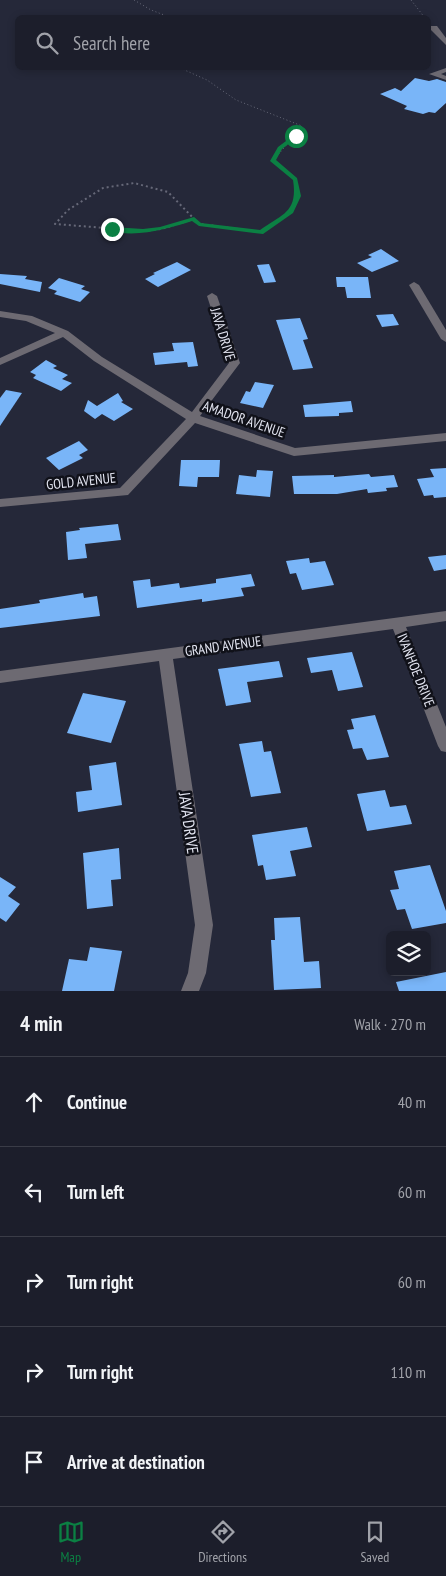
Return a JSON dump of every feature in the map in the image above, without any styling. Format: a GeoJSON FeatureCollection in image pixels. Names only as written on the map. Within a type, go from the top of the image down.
{"type":"FeatureCollection","features":[{"type":"Feature","properties":{"kind":"street"},"geometry":{"type":"LineString","coordinates":[[446,28],[434,28],[446,43]]}},
{"type":"Feature","properties":{"kind":"street"},"geometry":{"type":"LineString","coordinates":[[446,70],[433,74],[446,78]]}},
{"type":"Feature","properties":{"kind":"street"},"geometry":{"type":"LineString","coordinates":[[414,285],[446,339]]}},
{"type":"Feature","properties":{"kind":"street","name":"JAVA DRIVE"},"geometry":{"type":"LineString","coordinates":[[193,418],[236,363],[212,296]]}},
{"type":"Feature","properties":{"kind":"street","name":"AMADOR AVENUE"},"geometry":{"type":"LineString","coordinates":[[0,314],[28,318],[64,333],[98,359],[193,418],[297,453],[446,437]]}},
{"type":"Feature","properties":{"kind":"street"},"geometry":{"type":"LineString","coordinates":[[0,362],[64,333]]}},
{"type":"Feature","properties":{"kind":"street","name":"GOLD AVENUE"},"geometry":{"type":"LineString","coordinates":[[0,503],[124,492],[193,418]]}},
{"type":"Feature","properties":{"kind":"street","name":"GRAND AVENUE"},"geometry":{"type":"LineString","coordinates":[[0,677],[446,616]]}},
{"type":"Feature","properties":{"kind":"street","name":"IVANHOE DRIVE"},"geometry":{"type":"LineString","coordinates":[[397,622],[446,746]]}},
{"type":"Feature","properties":{"kind":"street","name":"JAVA DRIVE"},"geometry":{"type":"LineString","coordinates":[[165,653],[204,925],[197,973],[190,991]]}},
{"type":"Feature","properties":{"kind":"path"},"geometry":{"type":"LineString","coordinates":[[134,0],[164,15]]}},
{"type":"Feature","properties":{"kind":"path"},"geometry":{"type":"LineString","coordinates":[[411,0],[423,15]]}},
{"type":"Feature","properties":{"kind":"path"},"geometry":{"type":"LineString","coordinates":[[184,70],[207,80],[236,100],[302,126],[296,136],[280,148],[273,161],[295,179],[298,196],[291,212],[261,232],[199,224],[168,192],[134,183],[103,188],[68,210],[55,224],[143,231],[161,229],[194,219]]}},
{"type":"Feature","properties":{"kind":"building"},"geometry":{"type":"Polygon","coordinates":[[[415,78],[429,81],[437,79],[446,82],[446,103],[435,113],[423,114],[404,109],[407,106],[380,94],[395,88],[401,91],[415,78]]]}},
{"type":"Feature","properties":{"kind":"building"},"geometry":{"type":"Polygon","coordinates":[[[381,249],[399,261],[372,272],[357,263],[372,257],[368,255],[381,249]]]}},
{"type":"Feature","properties":{"kind":"building"},"geometry":{"type":"Polygon","coordinates":[[[177,262],[191,270],[158,287],[145,279],[155,274],[153,273],[177,262]]]}},
{"type":"Feature","properties":{"kind":"building"},"geometry":{"type":"Polygon","coordinates":[[[269,264],[276,282],[264,283],[257,265],[269,264]]]}},
{"type":"Feature","properties":{"kind":"building"},"geometry":{"type":"Polygon","coordinates":[[[0,274],[27,276],[25,279],[42,282],[40,292],[0,284],[0,274]]]}},
{"type":"Feature","properties":{"kind":"building"},"geometry":{"type":"Polygon","coordinates":[[[336,277],[368,277],[371,298],[347,298],[345,287],[337,287],[336,277]]]}},
{"type":"Feature","properties":{"kind":"building"},"geometry":{"type":"Polygon","coordinates":[[[59,278],[85,286],[81,289],[90,292],[80,302],[54,294],[57,291],[48,288],[59,278]]]}},
{"type":"Feature","properties":{"kind":"building"},"geometry":{"type":"Polygon","coordinates":[[[393,314],[399,325],[382,327],[376,315],[393,314]]]}},
{"type":"Feature","properties":{"kind":"building"},"geometry":{"type":"Polygon","coordinates":[[[300,318],[308,339],[303,340],[313,368],[293,370],[276,320],[300,318]]]}},
{"type":"Feature","properties":{"kind":"building"},"geometry":{"type":"Polygon","coordinates":[[[193,342],[198,366],[188,367],[187,362],[155,365],[153,353],[174,351],[172,343],[193,342]]]}},
{"type":"Feature","properties":{"kind":"building"},"geometry":{"type":"Polygon","coordinates":[[[46,360],[57,366],[53,368],[68,375],[62,379],[72,383],[61,391],[33,378],[36,375],[30,372],[46,360]]]}},
{"type":"Feature","properties":{"kind":"building"},"geometry":{"type":"Polygon","coordinates":[[[255,382],[274,385],[263,408],[240,403],[246,391],[250,392],[255,382]]]}},
{"type":"Feature","properties":{"kind":"building"},"geometry":{"type":"Polygon","coordinates":[[[6,390],[22,393],[0,426],[0,398],[6,390]]]}},
{"type":"Feature","properties":{"kind":"building"},"geometry":{"type":"Polygon","coordinates":[[[118,393],[123,401],[121,402],[133,409],[114,421],[102,414],[95,419],[84,411],[88,400],[97,406],[118,393]]]}},
{"type":"Feature","properties":{"kind":"building"},"geometry":{"type":"Polygon","coordinates":[[[351,401],[353,412],[339,413],[339,416],[305,417],[303,405],[351,401]]]}},
{"type":"Feature","properties":{"kind":"building"},"geometry":{"type":"Polygon","coordinates":[[[79,441],[88,450],[79,455],[83,458],[59,470],[46,458],[79,441]]]}},
{"type":"Feature","properties":{"kind":"building"},"geometry":{"type":"Polygon","coordinates":[[[181,460],[220,460],[219,477],[198,477],[197,487],[179,486],[181,460]]]}},
{"type":"Feature","properties":{"kind":"building"},"geometry":{"type":"Polygon","coordinates":[[[446,468],[446,497],[434,498],[433,495],[424,496],[417,479],[434,477],[430,469],[446,468]]]}},
{"type":"Feature","properties":{"kind":"building"},"geometry":{"type":"Polygon","coordinates":[[[257,470],[273,471],[270,497],[236,494],[239,475],[256,477],[257,470]]]}},
{"type":"Feature","properties":{"kind":"building"},"geometry":{"type":"Polygon","coordinates":[[[369,474],[371,477],[394,475],[398,487],[386,488],[387,491],[368,493],[367,489],[337,494],[294,494],[292,476],[334,475],[334,477],[369,474]]]}},
{"type":"Feature","properties":{"kind":"building"},"geometry":{"type":"Polygon","coordinates":[[[118,524],[121,540],[85,544],[87,558],[68,560],[66,532],[80,530],[79,528],[118,524]]]}},
{"type":"Feature","properties":{"kind":"building"},"geometry":{"type":"Polygon","coordinates":[[[446,555],[446,569],[434,571],[428,557],[446,555]]]}},
{"type":"Feature","properties":{"kind":"building"},"geometry":{"type":"Polygon","coordinates":[[[309,558],[310,563],[325,561],[334,585],[302,590],[296,573],[290,574],[286,561],[309,558]]]}},
{"type":"Feature","properties":{"kind":"building"},"geometry":{"type":"Polygon","coordinates":[[[251,574],[255,586],[241,588],[244,596],[202,602],[202,599],[137,608],[133,581],[150,579],[151,587],[179,583],[180,588],[216,583],[216,579],[251,574]]]}},
{"type":"Feature","properties":{"kind":"building"},"geometry":{"type":"Polygon","coordinates":[[[83,593],[84,598],[97,596],[100,616],[0,628],[0,609],[40,603],[39,600],[83,593]]]}},
{"type":"Feature","properties":{"kind":"building"},"geometry":{"type":"Polygon","coordinates":[[[352,652],[363,687],[338,691],[332,670],[311,673],[307,658],[352,652]]]}},
{"type":"Feature","properties":{"kind":"building"},"geometry":{"type":"Polygon","coordinates":[[[279,661],[283,677],[247,682],[251,702],[226,706],[218,669],[279,661]]]}},
{"type":"Feature","properties":{"kind":"building"},"geometry":{"type":"Polygon","coordinates":[[[83,693],[126,701],[111,743],[67,733],[83,693]]]}},
{"type":"Feature","properties":{"kind":"building"},"geometry":{"type":"Polygon","coordinates":[[[375,715],[389,757],[367,760],[362,748],[353,749],[347,730],[354,729],[351,719],[375,715]]]}},
{"type":"Feature","properties":{"kind":"building"},"geometry":{"type":"Polygon","coordinates":[[[262,741],[264,752],[271,751],[281,793],[251,797],[239,744],[262,741]]]}},
{"type":"Feature","properties":{"kind":"building"},"geometry":{"type":"Polygon","coordinates":[[[116,762],[122,805],[78,812],[76,792],[92,790],[89,766],[116,762]]]}},
{"type":"Feature","properties":{"kind":"building"},"geometry":{"type":"Polygon","coordinates":[[[385,790],[390,807],[406,805],[412,824],[367,831],[357,794],[385,790]]]}},
{"type":"Feature","properties":{"kind":"building"},"geometry":{"type":"Polygon","coordinates":[[[307,827],[312,847],[290,851],[296,876],[266,880],[263,865],[258,866],[252,835],[307,827]]]}},
{"type":"Feature","properties":{"kind":"building"},"geometry":{"type":"Polygon","coordinates":[[[119,848],[121,879],[111,880],[113,906],[87,909],[83,853],[119,848]]]}},
{"type":"Feature","properties":{"kind":"building"},"geometry":{"type":"Polygon","coordinates":[[[430,865],[446,911],[446,923],[412,929],[405,909],[397,910],[390,890],[399,889],[394,871],[430,865]]]}},
{"type":"Feature","properties":{"kind":"building"},"geometry":{"type":"Polygon","coordinates":[[[0,877],[16,887],[8,896],[20,904],[6,922],[0,918],[0,877]]]}},
{"type":"Feature","properties":{"kind":"building"},"geometry":{"type":"Polygon","coordinates":[[[300,917],[304,962],[319,961],[321,988],[274,990],[271,940],[275,940],[274,918],[300,917]]]}},
{"type":"Feature","properties":{"kind":"building"},"geometry":{"type":"Polygon","coordinates":[[[90,947],[122,951],[114,991],[62,991],[69,959],[87,961],[90,947]]]}},
{"type":"Feature","properties":{"kind":"building"},"geometry":{"type":"Polygon","coordinates":[[[446,972],[446,991],[399,991],[396,982],[446,972]]]}},
{"type":"Feature","properties":{"kind":"route"},"geometry":{"type":"LineString","coordinates":[[112,229],[143,231],[161,229],[194,219],[199,224],[261,232],[291,212],[298,196],[295,179],[273,161],[280,148],[296,136]]}}]}
